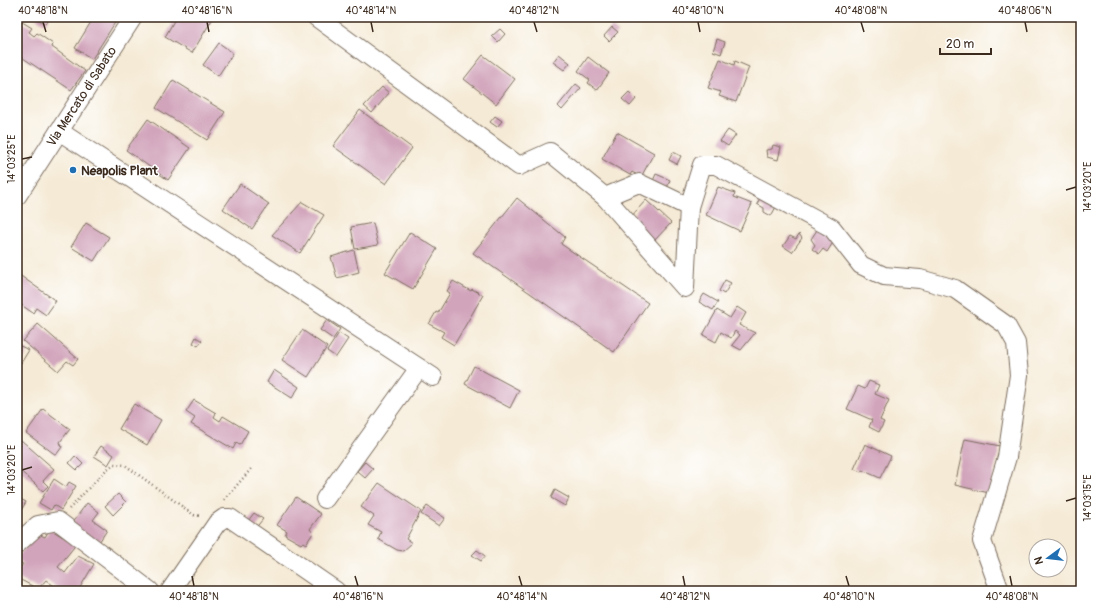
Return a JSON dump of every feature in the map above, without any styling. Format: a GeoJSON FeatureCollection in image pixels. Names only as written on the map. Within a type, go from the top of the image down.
{"type":"FeatureCollection","features":[{"type":"Feature","properties":{"kind":"street"},"geometry":{"type":"LineString","coordinates":[[316,17],[519,166],[550,152],[605,198],[685,288],[689,207],[702,165],[716,164],[832,228],[861,265],[884,276],[920,279],[956,289],[1006,325],[1016,343],[1020,375],[1007,457],[982,541],[1000,591]]}},
{"type":"Feature","properties":{"kind":"street","name":"Via Mercato di Sabato"},"geometry":{"type":"LineString","coordinates":[[17,196],[131,18]]}},
{"type":"Feature","properties":{"kind":"street"},"geometry":{"type":"LineString","coordinates":[[59,131],[426,373],[325,499]]}},
{"type":"Feature","properties":{"kind":"street"},"geometry":{"type":"LineString","coordinates":[[605,198],[639,183],[689,207]]}},
{"type":"Feature","properties":{"kind":"street"},"geometry":{"type":"LineString","coordinates":[[170,591],[217,523],[224,518],[230,518],[336,591]]}},
{"type":"Feature","properties":{"kind":"street"},"geometry":{"type":"LineString","coordinates":[[17,544],[38,525],[58,521],[150,591]]}},
{"type":"Feature","properties":{"kind":"path"},"geometry":{"type":"LineString","coordinates":[[58,521],[106,470],[114,464],[125,465],[194,515],[203,516]]}},
{"type":"Feature","properties":{"kind":"path"},"geometry":{"type":"LineString","coordinates":[[222,502],[252,468]]}},
{"type":"Feature","properties":{"kind":"building"},"geometry":{"type":"Polygon","coordinates":[[[34,17],[50,17],[45,24],[34,17]]]}},
{"type":"Feature","properties":{"kind":"building"},"geometry":{"type":"Polygon","coordinates":[[[94,17],[110,17],[116,21],[92,59],[75,48],[94,17]]]}},
{"type":"Feature","properties":{"kind":"building"},"geometry":{"type":"Polygon","coordinates":[[[176,17],[213,18],[192,53],[165,37],[176,17]]]}},
{"type":"Feature","properties":{"kind":"building"},"geometry":{"type":"Polygon","coordinates":[[[19,20],[32,28],[29,32],[34,36],[37,33],[53,44],[52,47],[85,71],[71,90],[17,54],[17,23],[19,20]]]}},
{"type":"Feature","properties":{"kind":"building"},"geometry":{"type":"Polygon","coordinates":[[[612,27],[618,32],[609,41],[604,36],[612,27]]]}},
{"type":"Feature","properties":{"kind":"building"},"geometry":{"type":"Polygon","coordinates":[[[500,29],[505,34],[498,42],[492,36],[500,29]]]}},
{"type":"Feature","properties":{"kind":"building"},"geometry":{"type":"Polygon","coordinates":[[[717,39],[725,42],[721,54],[713,51],[717,39]]]}},
{"type":"Feature","properties":{"kind":"building"},"geometry":{"type":"Polygon","coordinates":[[[219,43],[233,53],[218,76],[203,65],[219,43]]]}},
{"type":"Feature","properties":{"kind":"building"},"geometry":{"type":"Polygon","coordinates":[[[559,54],[570,63],[564,70],[553,62],[559,54]]]}},
{"type":"Feature","properties":{"kind":"building"},"geometry":{"type":"Polygon","coordinates":[[[483,55],[515,79],[496,104],[464,79],[483,55]]]}},
{"type":"Feature","properties":{"kind":"building"},"geometry":{"type":"Polygon","coordinates":[[[588,57],[609,73],[597,90],[588,83],[590,80],[578,71],[588,57]]]}},
{"type":"Feature","properties":{"kind":"building"},"geometry":{"type":"Polygon","coordinates":[[[720,59],[734,65],[735,61],[749,67],[736,102],[719,96],[721,92],[708,88],[720,59]]]}},
{"type":"Feature","properties":{"kind":"building"},"geometry":{"type":"Polygon","coordinates":[[[173,80],[225,112],[207,140],[156,108],[173,80]]]}},
{"type":"Feature","properties":{"kind":"building"},"geometry":{"type":"Polygon","coordinates":[[[576,84],[581,88],[562,110],[558,106],[576,84]]]}},
{"type":"Feature","properties":{"kind":"building"},"geometry":{"type":"Polygon","coordinates":[[[382,87],[389,93],[372,113],[364,106],[382,87]]]}},
{"type":"Feature","properties":{"kind":"building"},"geometry":{"type":"Polygon","coordinates":[[[629,92],[636,99],[630,106],[622,99],[629,92]]]}},
{"type":"Feature","properties":{"kind":"building"},"geometry":{"type":"Polygon","coordinates":[[[360,110],[412,148],[386,184],[333,146],[360,110]]]}},
{"type":"Feature","properties":{"kind":"building"},"geometry":{"type":"Polygon","coordinates":[[[495,116],[502,121],[497,127],[490,122],[495,116]]]}},
{"type":"Feature","properties":{"kind":"building"},"geometry":{"type":"Polygon","coordinates":[[[148,119],[190,148],[168,180],[126,150],[148,119]]]}},
{"type":"Feature","properties":{"kind":"building"},"geometry":{"type":"Polygon","coordinates":[[[728,130],[736,135],[728,146],[720,141],[728,130]]]}},
{"type":"Feature","properties":{"kind":"building"},"geometry":{"type":"Polygon","coordinates":[[[617,132],[654,153],[641,177],[632,172],[630,175],[602,159],[617,132]]]}},
{"type":"Feature","properties":{"kind":"building"},"geometry":{"type":"Polygon","coordinates":[[[773,145],[781,147],[778,160],[767,157],[766,150],[772,149],[773,145]]]}},
{"type":"Feature","properties":{"kind":"building"},"geometry":{"type":"Polygon","coordinates":[[[673,152],[681,156],[677,164],[669,160],[673,152]]]}},
{"type":"Feature","properties":{"kind":"building"},"geometry":{"type":"Polygon","coordinates":[[[656,174],[670,180],[667,188],[652,183],[656,174]]]}},
{"type":"Feature","properties":{"kind":"building"},"geometry":{"type":"Polygon","coordinates":[[[240,184],[269,204],[252,229],[223,209],[240,184]]]}},
{"type":"Feature","properties":{"kind":"building"},"geometry":{"type":"Polygon","coordinates":[[[718,187],[735,193],[734,197],[752,204],[740,231],[706,215],[718,187]]]}},
{"type":"Feature","properties":{"kind":"building"},"geometry":{"type":"Polygon","coordinates":[[[761,196],[777,205],[771,216],[764,212],[764,208],[757,204],[761,196]]]}},
{"type":"Feature","properties":{"kind":"building"},"geometry":{"type":"Polygon","coordinates":[[[517,198],[565,237],[561,244],[648,303],[614,352],[473,253],[517,198]]]}},
{"type":"Feature","properties":{"kind":"building"},"geometry":{"type":"Polygon","coordinates":[[[646,200],[671,223],[653,242],[629,219],[646,200]]]}},
{"type":"Feature","properties":{"kind":"building"},"geometry":{"type":"Polygon","coordinates":[[[302,202],[324,215],[300,253],[272,235],[302,202]]]}},
{"type":"Feature","properties":{"kind":"building"},"geometry":{"type":"Polygon","coordinates":[[[86,223],[109,237],[94,261],[71,247],[86,223]]]}},
{"type":"Feature","properties":{"kind":"building"},"geometry":{"type":"Polygon","coordinates":[[[373,223],[378,245],[355,249],[351,227],[373,223]]]}},
{"type":"Feature","properties":{"kind":"building"},"geometry":{"type":"Polygon","coordinates":[[[817,230],[834,241],[827,252],[823,249],[819,254],[812,249],[815,245],[811,239],[817,230]]]}},
{"type":"Feature","properties":{"kind":"building"},"geometry":{"type":"Polygon","coordinates":[[[410,232],[437,249],[413,289],[385,273],[410,232]]]}},
{"type":"Feature","properties":{"kind":"building"},"geometry":{"type":"Polygon","coordinates":[[[799,234],[802,238],[792,252],[783,246],[790,236],[796,239],[799,234]]]}},
{"type":"Feature","properties":{"kind":"building"},"geometry":{"type":"Polygon","coordinates":[[[354,250],[359,272],[337,278],[331,257],[354,250]]]}},
{"type":"Feature","properties":{"kind":"building"},"geometry":{"type":"Polygon","coordinates":[[[18,274],[56,301],[46,315],[36,308],[33,313],[17,302],[18,274]]]}},
{"type":"Feature","properties":{"kind":"building"},"geometry":{"type":"Polygon","coordinates":[[[725,280],[731,283],[724,294],[719,291],[725,280]]]}},
{"type":"Feature","properties":{"kind":"building"},"geometry":{"type":"Polygon","coordinates":[[[453,281],[471,291],[472,289],[483,295],[454,345],[441,337],[444,332],[429,324],[436,312],[438,313],[450,293],[447,291],[453,281]]]}},
{"type":"Feature","properties":{"kind":"building"},"geometry":{"type":"Polygon","coordinates":[[[704,294],[718,302],[713,310],[699,302],[704,294]]]}},
{"type":"Feature","properties":{"kind":"building"},"geometry":{"type":"Polygon","coordinates":[[[737,307],[746,313],[739,325],[755,333],[741,350],[732,345],[740,335],[735,331],[731,338],[721,332],[716,342],[703,335],[717,310],[730,318],[737,307]]]}},
{"type":"Feature","properties":{"kind":"building"},"geometry":{"type":"Polygon","coordinates":[[[327,320],[340,329],[333,339],[320,330],[327,320]]]}},
{"type":"Feature","properties":{"kind":"building"},"geometry":{"type":"Polygon","coordinates":[[[38,324],[78,359],[73,365],[67,361],[58,371],[23,341],[38,324]]]}},
{"type":"Feature","properties":{"kind":"building"},"geometry":{"type":"Polygon","coordinates":[[[302,330],[327,347],[308,377],[282,360],[302,330]]]}},
{"type":"Feature","properties":{"kind":"building"},"geometry":{"type":"Polygon","coordinates":[[[339,333],[348,339],[336,357],[327,351],[339,333]]]}},
{"type":"Feature","properties":{"kind":"building"},"geometry":{"type":"Polygon","coordinates":[[[196,337],[202,341],[198,346],[193,343],[196,337]]]}},
{"type":"Feature","properties":{"kind":"building"},"geometry":{"type":"Polygon","coordinates":[[[18,345],[29,350],[21,363],[17,361],[18,345]]]}},
{"type":"Feature","properties":{"kind":"building"},"geometry":{"type":"Polygon","coordinates":[[[474,366],[519,390],[510,408],[465,384],[474,366]]]}},
{"type":"Feature","properties":{"kind":"building"},"geometry":{"type":"Polygon","coordinates":[[[274,370],[299,387],[292,398],[267,382],[274,370]]]}},
{"type":"Feature","properties":{"kind":"building"},"geometry":{"type":"Polygon","coordinates":[[[869,381],[879,385],[875,394],[889,400],[880,420],[884,422],[879,432],[869,427],[872,420],[847,409],[858,386],[865,389],[869,381]]]}},
{"type":"Feature","properties":{"kind":"building"},"geometry":{"type":"Polygon","coordinates":[[[194,400],[216,413],[214,417],[220,421],[223,416],[248,431],[240,445],[236,443],[233,449],[191,424],[195,418],[186,412],[194,400]]]}},
{"type":"Feature","properties":{"kind":"building"},"geometry":{"type":"Polygon","coordinates":[[[134,404],[161,420],[147,445],[119,429],[134,404]]]}},
{"type":"Feature","properties":{"kind":"building"},"geometry":{"type":"Polygon","coordinates":[[[43,409],[70,429],[60,442],[62,447],[56,455],[26,433],[43,409]]]}},
{"type":"Feature","properties":{"kind":"building"},"geometry":{"type":"Polygon","coordinates":[[[965,439],[1000,446],[989,493],[955,485],[965,439]]]}},
{"type":"Feature","properties":{"kind":"building"},"geometry":{"type":"Polygon","coordinates":[[[21,440],[54,469],[43,481],[48,486],[43,491],[17,468],[19,463],[17,462],[17,445],[21,440]]]}},
{"type":"Feature","properties":{"kind":"building"},"geometry":{"type":"Polygon","coordinates":[[[865,444],[891,456],[880,478],[862,470],[861,472],[854,469],[865,444]]]}},
{"type":"Feature","properties":{"kind":"building"},"geometry":{"type":"Polygon","coordinates":[[[101,446],[114,455],[108,465],[94,456],[101,446]]]}},
{"type":"Feature","properties":{"kind":"building"},"geometry":{"type":"Polygon","coordinates":[[[75,456],[83,464],[77,470],[69,463],[75,456]]]}},
{"type":"Feature","properties":{"kind":"building"},"geometry":{"type":"Polygon","coordinates":[[[365,462],[373,469],[365,478],[357,471],[365,462]]]}},
{"type":"Feature","properties":{"kind":"building"},"geometry":{"type":"Polygon","coordinates":[[[54,479],[66,487],[69,482],[76,486],[61,510],[54,505],[51,510],[39,503],[54,479]]]}},
{"type":"Feature","properties":{"kind":"building"},"geometry":{"type":"Polygon","coordinates":[[[379,483],[421,511],[406,539],[412,543],[403,551],[397,550],[378,539],[381,532],[368,525],[374,516],[361,507],[379,483]]]}},
{"type":"Feature","properties":{"kind":"building"},"geometry":{"type":"Polygon","coordinates":[[[555,490],[569,498],[565,506],[551,498],[555,490]]]}},
{"type":"Feature","properties":{"kind":"building"},"geometry":{"type":"Polygon","coordinates":[[[118,494],[126,502],[113,515],[105,506],[118,494]]]}},
{"type":"Feature","properties":{"kind":"building"},"geometry":{"type":"Polygon","coordinates":[[[17,497],[26,502],[17,517],[17,497]]]}},
{"type":"Feature","properties":{"kind":"building"},"geometry":{"type":"Polygon","coordinates":[[[296,497],[321,514],[310,529],[313,533],[306,544],[303,542],[301,544],[285,535],[287,531],[277,525],[296,497]]]}},
{"type":"Feature","properties":{"kind":"building"},"geometry":{"type":"Polygon","coordinates":[[[87,503],[99,512],[93,520],[107,530],[96,547],[69,527],[87,503]]]}},
{"type":"Feature","properties":{"kind":"building"},"geometry":{"type":"Polygon","coordinates":[[[427,506],[445,518],[439,526],[421,514],[427,506]]]}},
{"type":"Feature","properties":{"kind":"building"},"geometry":{"type":"Polygon","coordinates":[[[254,513],[263,519],[253,531],[245,525],[254,513]]]}},
{"type":"Feature","properties":{"kind":"building"},"geometry":{"type":"Polygon","coordinates":[[[50,529],[66,539],[69,536],[78,542],[58,567],[65,573],[78,556],[94,564],[78,591],[61,591],[46,580],[38,589],[17,578],[17,573],[23,564],[17,560],[17,557],[38,534],[45,537],[50,529]]]}},
{"type":"Feature","properties":{"kind":"building"},"geometry":{"type":"Polygon","coordinates":[[[477,550],[485,556],[481,561],[472,555],[477,550]]]}},
{"type":"Feature","properties":{"kind":"place","name":"Neapolis Plant"},"geometry":{"type":"Point","coordinates":[73,170]}}]}
